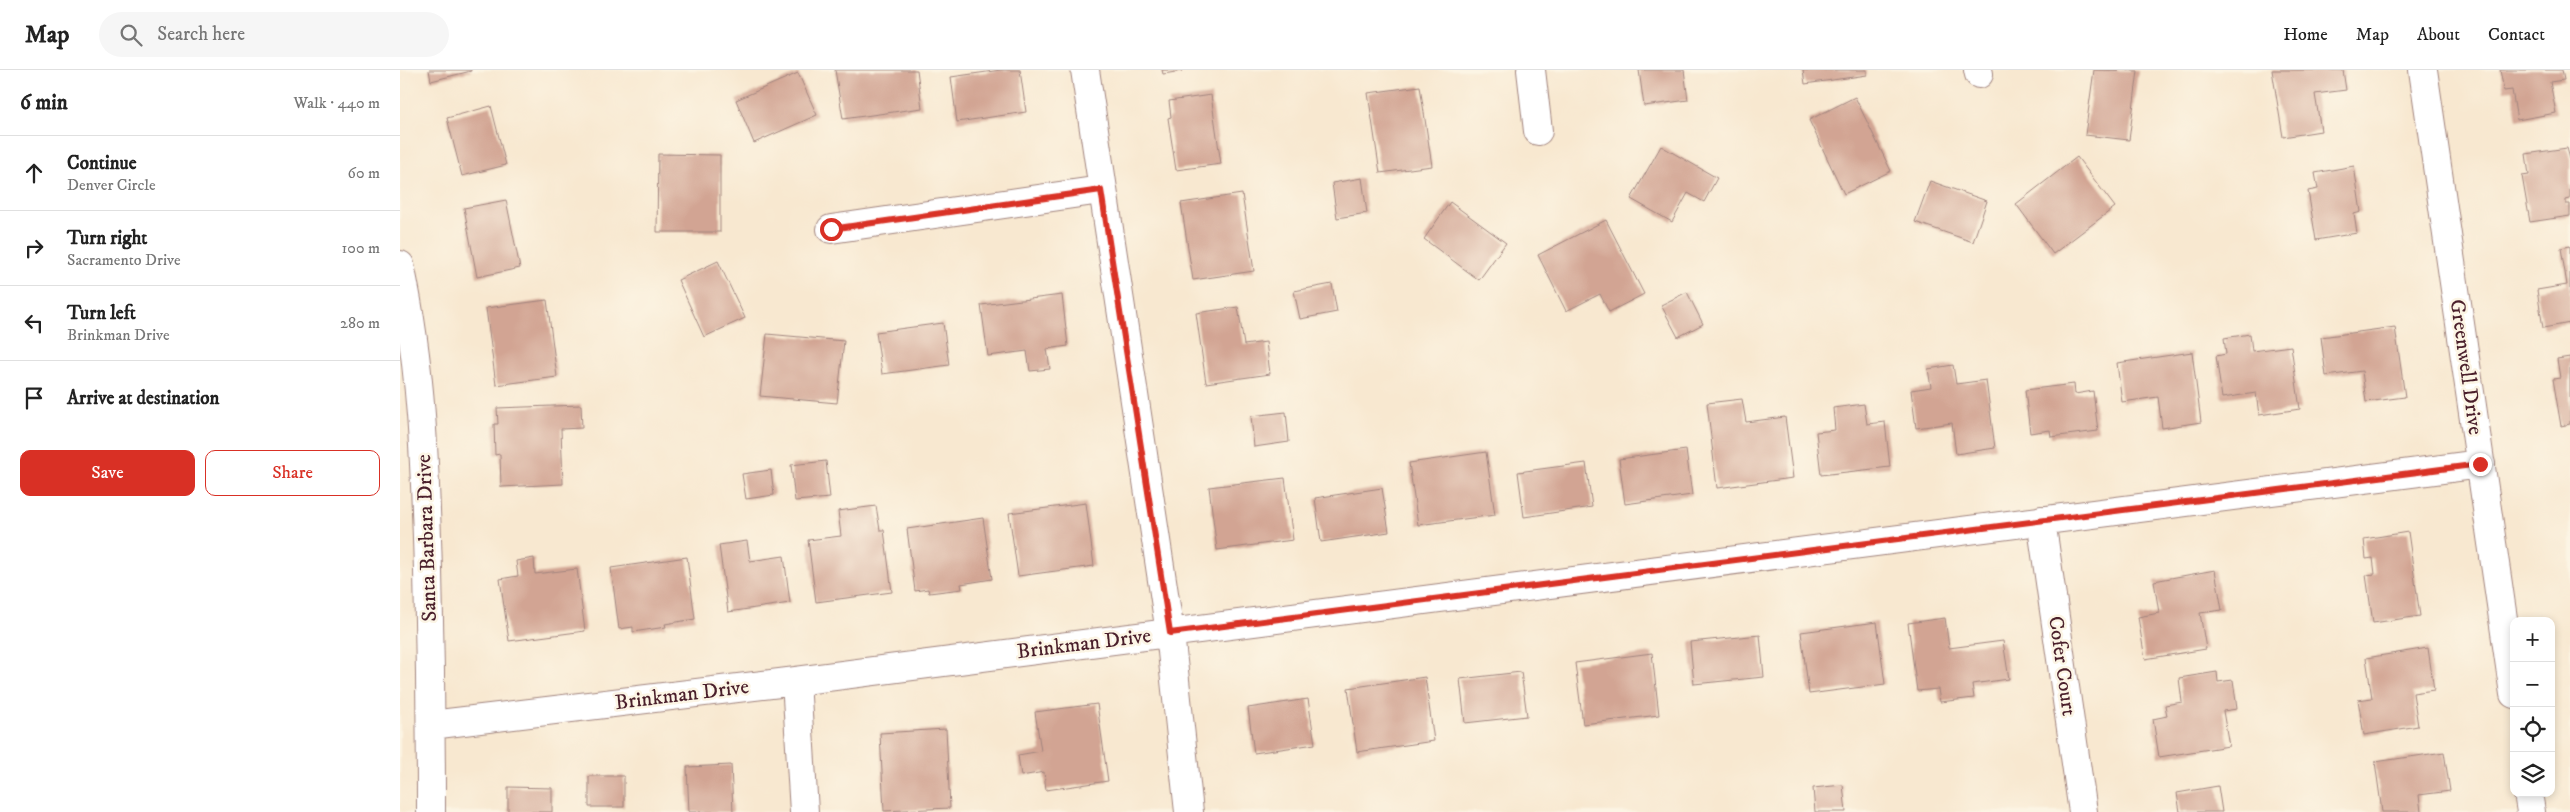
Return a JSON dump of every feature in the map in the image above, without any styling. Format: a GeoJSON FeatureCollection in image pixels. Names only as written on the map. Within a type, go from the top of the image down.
{"type":"FeatureCollection","features":[{"type":"Feature","properties":{"kind":"street"},"geometry":{"type":"LineString","coordinates":[[1085,70],[1101,190],[1170,633],[1189,812]]}},
{"type":"Feature","properties":{"kind":"street"},"geometry":{"type":"LineString","coordinates":[[1531,70],[1538,131]]}},
{"type":"Feature","properties":{"kind":"street","name":"Greenwell Drive"},"geometry":{"type":"LineString","coordinates":[[2423,70],[2510,667]]}},
{"type":"Feature","properties":{"kind":"street"},"geometry":{"type":"LineString","coordinates":[[831,229],[1101,190]]}},
{"type":"Feature","properties":{"kind":"street","name":"Santa Barbara Drive"},"geometry":{"type":"LineString","coordinates":[[400,265],[418,377],[425,458],[431,812]]}},
{"type":"Feature","properties":{"kind":"street","name":"Brinkman Drive"},"geometry":{"type":"LineString","coordinates":[[431,725],[796,681],[2480,464]]}},
{"type":"Feature","properties":{"kind":"street","name":"Cofer Court"},"geometry":{"type":"LineString","coordinates":[[2040,520],[2083,812]]}},
{"type":"Feature","properties":{"kind":"street"},"geometry":{"type":"LineString","coordinates":[[796,681],[804,812]]}},
{"type":"Feature","properties":{"kind":"street"},"geometry":{"type":"LineString","coordinates":[[2529,797],[2531,812]]}},
{"type":"Feature","properties":{"kind":"building"},"geometry":{"type":"Polygon","coordinates":[[[429,70],[471,70],[471,71],[431,81],[429,70]]]}},
{"type":"Feature","properties":{"kind":"building"},"geometry":{"type":"Polygon","coordinates":[[[835,70],[917,70],[922,108],[843,119],[835,70]]]}},
{"type":"Feature","properties":{"kind":"building"},"geometry":{"type":"Polygon","coordinates":[[[1001,70],[1020,70],[1026,112],[957,122],[951,77],[1001,70]]]}},
{"type":"Feature","properties":{"kind":"building"},"geometry":{"type":"Polygon","coordinates":[[[1162,70],[1182,70],[1182,71],[1163,74],[1162,70]]]}},
{"type":"Feature","properties":{"kind":"building"},"geometry":{"type":"Polygon","coordinates":[[[1639,70],[1684,70],[1688,100],[1644,106],[1639,70]]]}},
{"type":"Feature","properties":{"kind":"building"},"geometry":{"type":"Polygon","coordinates":[[[1803,70],[1867,70],[1867,75],[1805,84],[1803,70]]]}},
{"type":"Feature","properties":{"kind":"building"},"geometry":{"type":"Polygon","coordinates":[[[2094,70],[2138,71],[2129,140],[2085,135],[2094,70]]]}},
{"type":"Feature","properties":{"kind":"building"},"geometry":{"type":"Polygon","coordinates":[[[2272,70],[2343,70],[2346,90],[2315,94],[2321,131],[2283,137],[2272,70]]]}},
{"type":"Feature","properties":{"kind":"building"},"geometry":{"type":"Polygon","coordinates":[[[2500,70],[2562,70],[2564,80],[2550,82],[2556,113],[2517,120],[2512,90],[2504,91],[2500,70]]]}},
{"type":"Feature","properties":{"kind":"building"},"geometry":{"type":"Polygon","coordinates":[[[798,73],[817,115],[754,143],[736,100],[798,73]]]}},
{"type":"Feature","properties":{"kind":"building"},"geometry":{"type":"Polygon","coordinates":[[[1420,86],[1432,166],[1380,173],[1368,93],[1420,86]]]}},
{"type":"Feature","properties":{"kind":"building"},"geometry":{"type":"Polygon","coordinates":[[[1211,95],[1221,164],[1176,170],[1168,118],[1171,117],[1169,101],[1211,95]]]}},
{"type":"Feature","properties":{"kind":"building"},"geometry":{"type":"Polygon","coordinates":[[[1855,97],[1891,171],[1844,194],[1809,120],[1855,97]]]}},
{"type":"Feature","properties":{"kind":"building"},"geometry":{"type":"Polygon","coordinates":[[[491,106],[506,165],[462,176],[447,118],[491,106]]]}},
{"type":"Feature","properties":{"kind":"building"},"geometry":{"type":"Polygon","coordinates":[[[1661,146],[1717,178],[1704,202],[1688,193],[1672,222],[1631,199],[1661,146]]]}},
{"type":"Feature","properties":{"kind":"building"},"geometry":{"type":"Polygon","coordinates":[[[2567,148],[2570,159],[2570,199],[2566,200],[2566,204],[2570,204],[2570,216],[2530,222],[2522,176],[2529,175],[2526,154],[2567,148]]]}},
{"type":"Feature","properties":{"kind":"building"},"geometry":{"type":"Polygon","coordinates":[[[658,154],[720,155],[720,232],[657,232],[658,154]]]}},
{"type":"Feature","properties":{"kind":"building"},"geometry":{"type":"Polygon","coordinates":[[[2077,157],[2115,207],[2053,254],[2016,204],[2077,157]]]}},
{"type":"Feature","properties":{"kind":"building"},"geometry":{"type":"Polygon","coordinates":[[[2354,166],[2361,212],[2354,214],[2357,233],[2316,240],[2308,191],[2318,189],[2315,173],[2354,166]]]}},
{"type":"Feature","properties":{"kind":"building"},"geometry":{"type":"Polygon","coordinates":[[[1362,178],[1367,213],[1337,218],[1332,183],[1362,178]]]}},
{"type":"Feature","properties":{"kind":"building"},"geometry":{"type":"Polygon","coordinates":[[[1930,181],[1987,201],[1973,242],[1915,222],[1930,181]]]}},
{"type":"Feature","properties":{"kind":"building"},"geometry":{"type":"Polygon","coordinates":[[[1242,194],[1254,271],[1193,280],[1181,203],[1242,194]]]}},
{"type":"Feature","properties":{"kind":"building"},"geometry":{"type":"Polygon","coordinates":[[[506,200],[520,268],[477,277],[464,208],[506,200]]]}},
{"type":"Feature","properties":{"kind":"building"},"geometry":{"type":"Polygon","coordinates":[[[1450,202],[1506,243],[1479,280],[1424,239],[1450,202]]]}},
{"type":"Feature","properties":{"kind":"building"},"geometry":{"type":"Polygon","coordinates":[[[1606,220],[1644,294],[1609,312],[1600,294],[1566,311],[1538,255],[1606,220]]]}},
{"type":"Feature","properties":{"kind":"building"},"geometry":{"type":"Polygon","coordinates":[[[2570,246],[2570,323],[2543,328],[2537,290],[2567,285],[2561,248],[2570,246]]]}},
{"type":"Feature","properties":{"kind":"building"},"geometry":{"type":"Polygon","coordinates":[[[718,261],[745,318],[704,337],[678,280],[718,261]]]}},
{"type":"Feature","properties":{"kind":"building"},"geometry":{"type":"Polygon","coordinates":[[[1332,284],[1337,312],[1300,319],[1294,291],[1332,284]]]}},
{"type":"Feature","properties":{"kind":"building"},"geometry":{"type":"Polygon","coordinates":[[[1687,292],[1703,324],[1678,337],[1661,305],[1687,292]]]}},
{"type":"Feature","properties":{"kind":"building"},"geometry":{"type":"Polygon","coordinates":[[[1062,295],[1068,346],[1047,349],[1050,369],[1030,371],[1027,351],[988,356],[981,305],[1062,295]]]}},
{"type":"Feature","properties":{"kind":"building"},"geometry":{"type":"Polygon","coordinates":[[[547,300],[557,377],[496,385],[486,308],[547,300]]]}},
{"type":"Feature","properties":{"kind":"building"},"geometry":{"type":"Polygon","coordinates":[[[1238,307],[1244,345],[1266,342],[1270,374],[1206,383],[1196,313],[1238,307]]]}},
{"type":"Feature","properties":{"kind":"building"},"geometry":{"type":"Polygon","coordinates":[[[943,323],[949,365],[882,374],[876,332],[943,323]]]}},
{"type":"Feature","properties":{"kind":"building"},"geometry":{"type":"Polygon","coordinates":[[[2395,327],[2405,397],[2366,402],[2362,371],[2326,376],[2321,337],[2395,327]]]}},
{"type":"Feature","properties":{"kind":"building"},"geometry":{"type":"Polygon","coordinates":[[[767,334],[844,341],[837,403],[760,396],[767,334]]]}},
{"type":"Feature","properties":{"kind":"building"},"geometry":{"type":"Polygon","coordinates":[[[2250,334],[2252,351],[2291,346],[2300,409],[2259,415],[2256,393],[2222,398],[2216,356],[2226,354],[2224,338],[2250,334]]]}},
{"type":"Feature","properties":{"kind":"building"},"geometry":{"type":"Polygon","coordinates":[[[2192,352],[2201,422],[2162,428],[2158,397],[2122,402],[2117,363],[2192,352]]]}},
{"type":"Feature","properties":{"kind":"building"},"geometry":{"type":"Polygon","coordinates":[[[2570,357],[2570,424],[2561,426],[2553,379],[2560,378],[2557,359],[2570,357]]]}},
{"type":"Feature","properties":{"kind":"building"},"geometry":{"type":"Polygon","coordinates":[[[1953,365],[1956,384],[1986,380],[1995,448],[1956,454],[1952,423],[1916,428],[1911,390],[1931,387],[1928,369],[1953,365]]]}},
{"type":"Feature","properties":{"kind":"building"},"geometry":{"type":"Polygon","coordinates":[[[2074,384],[2075,394],[2093,391],[2098,431],[2051,437],[2050,430],[2030,433],[2025,390],[2074,384]]]}},
{"type":"Feature","properties":{"kind":"building"},"geometry":{"type":"Polygon","coordinates":[[[1742,399],[1746,422],[1785,417],[1793,478],[1717,488],[1707,403],[1742,399]]]}},
{"type":"Feature","properties":{"kind":"building"},"geometry":{"type":"Polygon","coordinates":[[[1864,404],[1867,424],[1885,422],[1890,467],[1821,475],[1816,432],[1835,430],[1833,408],[1864,404]]]}},
{"type":"Feature","properties":{"kind":"building"},"geometry":{"type":"Polygon","coordinates":[[[581,405],[582,428],[561,429],[563,484],[501,487],[500,454],[495,455],[494,424],[498,424],[497,408],[581,405]]]}},
{"type":"Feature","properties":{"kind":"building"},"geometry":{"type":"Polygon","coordinates":[[[1286,412],[1289,442],[1254,447],[1251,416],[1286,412]]]}},
{"type":"Feature","properties":{"kind":"building"},"geometry":{"type":"Polygon","coordinates":[[[1686,450],[1692,495],[1625,504],[1619,459],[1686,450]]]}},
{"type":"Feature","properties":{"kind":"building"},"geometry":{"type":"Polygon","coordinates":[[[1486,452],[1495,515],[1418,525],[1409,463],[1486,452]]]}},
{"type":"Feature","properties":{"kind":"building"},"geometry":{"type":"Polygon","coordinates":[[[826,461],[830,498],[795,501],[791,465],[826,461]]]}},
{"type":"Feature","properties":{"kind":"building"},"geometry":{"type":"Polygon","coordinates":[[[1586,463],[1592,507],[1524,517],[1518,472],[1586,463]]]}},
{"type":"Feature","properties":{"kind":"building"},"geometry":{"type":"Polygon","coordinates":[[[771,470],[774,495],[746,499],[742,474],[771,470]]]}},
{"type":"Feature","properties":{"kind":"building"},"geometry":{"type":"Polygon","coordinates":[[[1285,478],[1293,540],[1217,550],[1209,487],[1285,478]]]}},
{"type":"Feature","properties":{"kind":"building"},"geometry":{"type":"Polygon","coordinates":[[[1382,488],[1389,532],[1321,542],[1315,498],[1382,488]]]}},
{"type":"Feature","properties":{"kind":"building"},"geometry":{"type":"Polygon","coordinates":[[[1086,503],[1094,566],[1018,576],[1009,513],[1086,503]]]}},
{"type":"Feature","properties":{"kind":"building"},"geometry":{"type":"Polygon","coordinates":[[[876,506],[880,530],[884,530],[892,592],[816,602],[808,540],[841,536],[838,511],[876,506]]]}},
{"type":"Feature","properties":{"kind":"building"},"geometry":{"type":"Polygon","coordinates":[[[983,518],[992,579],[961,584],[962,589],[929,593],[928,589],[915,591],[907,529],[983,518]]]}},
{"type":"Feature","properties":{"kind":"building"},"geometry":{"type":"Polygon","coordinates":[[[2408,532],[2420,616],[2373,623],[2366,575],[2375,574],[2373,558],[2366,559],[2364,539],[2408,532]]]}},
{"type":"Feature","properties":{"kind":"building"},"geometry":{"type":"Polygon","coordinates":[[[747,541],[750,561],[784,556],[790,603],[728,612],[719,545],[747,541]]]}},
{"type":"Feature","properties":{"kind":"building"},"geometry":{"type":"Polygon","coordinates":[[[687,557],[695,619],[665,624],[666,627],[633,632],[633,627],[619,629],[611,568],[687,557]]]}},
{"type":"Feature","properties":{"kind":"building"},"geometry":{"type":"Polygon","coordinates":[[[534,558],[535,574],[577,569],[585,631],[509,641],[500,579],[518,576],[516,561],[534,558]]]}},
{"type":"Feature","properties":{"kind":"building"},"geometry":{"type":"Polygon","coordinates":[[[2215,570],[2222,610],[2200,613],[2206,649],[2145,659],[2138,617],[2159,613],[2154,581],[2215,570]]]}},
{"type":"Feature","properties":{"kind":"building"},"geometry":{"type":"Polygon","coordinates":[[[1945,618],[1949,648],[2003,641],[2009,679],[1972,684],[1974,698],[1940,702],[1938,689],[1917,691],[1908,623],[1945,618]]]}},
{"type":"Feature","properties":{"kind":"building"},"geometry":{"type":"Polygon","coordinates":[[[1877,622],[1885,684],[1809,694],[1801,632],[1877,622]]]}},
{"type":"Feature","properties":{"kind":"building"},"geometry":{"type":"Polygon","coordinates":[[[1760,635],[1764,677],[1694,684],[1690,642],[1760,635]]]}},
{"type":"Feature","properties":{"kind":"building"},"geometry":{"type":"Polygon","coordinates":[[[2428,648],[2434,690],[2413,693],[2418,726],[2364,735],[2358,700],[2372,698],[2366,658],[2428,648]]]}},
{"type":"Feature","properties":{"kind":"building"},"geometry":{"type":"Polygon","coordinates":[[[1652,653],[1659,715],[1583,724],[1575,663],[1652,653]]]}},
{"type":"Feature","properties":{"kind":"building"},"geometry":{"type":"Polygon","coordinates":[[[1521,672],[1527,716],[1465,723],[1460,679],[1521,672]]]}},
{"type":"Feature","properties":{"kind":"building"},"geometry":{"type":"Polygon","coordinates":[[[2217,672],[2218,682],[2233,680],[2237,709],[2223,711],[2229,746],[2159,757],[2153,719],[2167,716],[2165,705],[2182,702],[2179,678],[2217,672]]]}},
{"type":"Feature","properties":{"kind":"building"},"geometry":{"type":"Polygon","coordinates":[[[1425,677],[1434,741],[1357,752],[1348,688],[1425,677]]]}},
{"type":"Feature","properties":{"kind":"building"},"geometry":{"type":"Polygon","coordinates":[[[1308,699],[1315,744],[1254,753],[1248,708],[1308,699]]]}},
{"type":"Feature","properties":{"kind":"building"},"geometry":{"type":"Polygon","coordinates":[[[1097,704],[1108,781],[1046,790],[1044,772],[1021,776],[1018,755],[1041,751],[1035,712],[1097,704]]]}},
{"type":"Feature","properties":{"kind":"building"},"geometry":{"type":"Polygon","coordinates":[[[946,729],[950,808],[884,811],[880,733],[946,729]]]}},
{"type":"Feature","properties":{"kind":"building"},"geometry":{"type":"Polygon","coordinates":[[[2444,752],[2450,791],[2419,795],[2421,812],[2382,812],[2375,762],[2444,752]]]}},
{"type":"Feature","properties":{"kind":"building"},"geometry":{"type":"Polygon","coordinates":[[[731,765],[733,812],[689,812],[687,767],[731,765]]]}},
{"type":"Feature","properties":{"kind":"building"},"geometry":{"type":"Polygon","coordinates":[[[589,776],[624,776],[624,807],[589,807],[589,776]]]}},
{"type":"Feature","properties":{"kind":"building"},"geometry":{"type":"Polygon","coordinates":[[[1843,785],[1846,812],[1815,812],[1813,788],[1843,785]]]}},
{"type":"Feature","properties":{"kind":"building"},"geometry":{"type":"Polygon","coordinates":[[[2218,786],[2222,812],[2180,812],[2177,793],[2218,786]]]}},
{"type":"Feature","properties":{"kind":"building"},"geometry":{"type":"Polygon","coordinates":[[[508,787],[552,788],[552,812],[508,812],[508,787]]]}},
{"type":"Feature","properties":{"kind":"route"},"geometry":{"type":"LineString","coordinates":[[831,229],[1101,190],[1170,633],[2480,464]]}}]}
